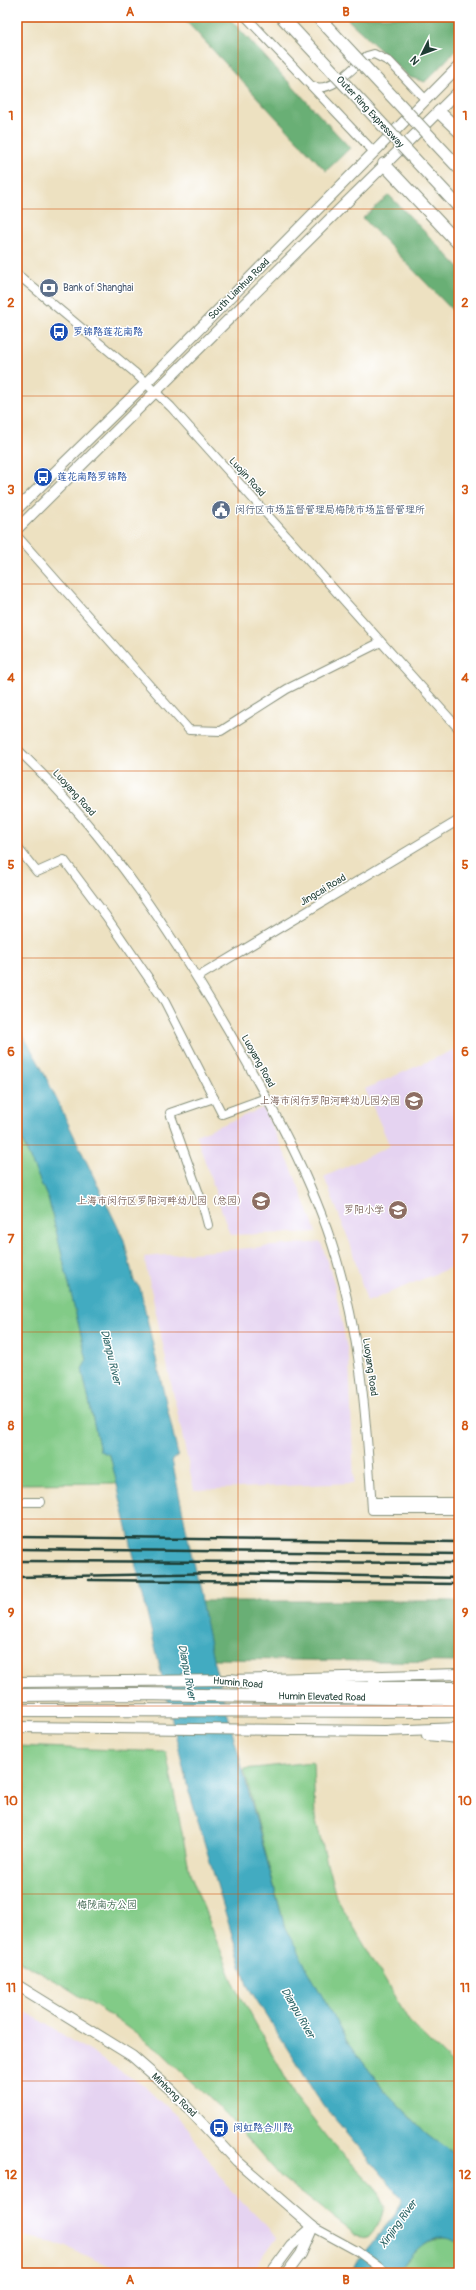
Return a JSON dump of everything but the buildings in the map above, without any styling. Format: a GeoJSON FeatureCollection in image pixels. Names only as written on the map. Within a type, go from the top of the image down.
{"type":"FeatureCollection","features":[{"type":"Feature","properties":{"kind":"highway","name":"Outer Ring Expressway"},"geometry":{"type":"LineString","coordinates":[[282,17],[459,207]]}},
{"type":"Feature","properties":{"kind":"highway"},"geometry":{"type":"LineString","coordinates":[[318,17],[459,168]]}},
{"type":"Feature","properties":{"kind":"highway"},"geometry":{"type":"LineString","coordinates":[[439,112],[459,131]]}},
{"type":"Feature","properties":{"kind":"highway"},"geometry":{"type":"LineString","coordinates":[[384,164],[459,244]]}},
{"type":"Feature","properties":{"kind":"highway","name":"Humin Road"},"geometry":{"type":"LineString","coordinates":[[230,1680],[287,1688],[459,1688]]}},
{"type":"Feature","properties":{"kind":"highway","name":"Humin Elevated Road"},"geometry":{"type":"LineString","coordinates":[[17,1695],[140,1694],[459,1699]]}},
{"type":"Feature","properties":{"kind":"highway"},"geometry":{"type":"LineString","coordinates":[[367,1698],[459,1694]]}},
{"type":"Feature","properties":{"kind":"highway","name":"Humin Elevated Road"},"geometry":{"type":"LineString","coordinates":[[17,1710],[366,1712],[459,1711]]}},
{"type":"Feature","properties":{"kind":"highway"},"geometry":{"type":"LineString","coordinates":[[366,1712],[459,1718]]}},
{"type":"Feature","properties":{"kind":"main road","name":"South Lianhua Road"},"geometry":{"type":"LineString","coordinates":[[17,509],[146,383],[459,66]]}},
{"type":"Feature","properties":{"kind":"main road","name":"South Lianhua Road"},"geometry":{"type":"LineString","coordinates":[[17,529],[459,91]]}},
{"type":"Feature","properties":{"kind":"main road"},"geometry":{"type":"LineString","coordinates":[[426,100],[439,112]]}},
{"type":"Feature","properties":{"kind":"main road"},"geometry":{"type":"LineString","coordinates":[[374,152],[384,164]]}},
{"type":"Feature","properties":{"kind":"main road"},"geometry":{"type":"LineString","coordinates":[[230,1680],[459,1674]]}},
{"type":"Feature","properties":{"kind":"main road","name":"Humin Road"},"geometry":{"type":"LineString","coordinates":[[17,1682],[230,1680]]}},
{"type":"Feature","properties":{"kind":"main road"},"geometry":{"type":"LineString","coordinates":[[17,1727],[146,1727],[385,1731],[459,1728]]}},
{"type":"Feature","properties":{"kind":"main road"},"geometry":{"type":"LineString","coordinates":[[385,1731],[459,1738]]}},
{"type":"Feature","properties":{"kind":"main road","name":"Minhong Road"},"geometry":{"type":"LineString","coordinates":[[17,1985],[132,2056],[171,2090],[237,2161],[313,2227]]}},
{"type":"Feature","properties":{"kind":"main road"},"geometry":{"type":"LineString","coordinates":[[271,2273],[291,2246],[313,2227]]}},
{"type":"Feature","properties":{"kind":"main road"},"geometry":{"type":"LineString","coordinates":[[287,2273],[301,2254],[313,2227]]}},
{"type":"Feature","properties":{"kind":"street"},"geometry":{"type":"LineString","coordinates":[[246,17],[374,152]]}},
{"type":"Feature","properties":{"kind":"street"},"geometry":{"type":"LineString","coordinates":[[312,86],[319,89],[332,86],[367,56],[374,54],[390,62],[426,100]]}},
{"type":"Feature","properties":{"kind":"street","name":"Luojin Road"},"geometry":{"type":"LineString","coordinates":[[17,274],[156,392],[459,729]]}},
{"type":"Feature","properties":{"kind":"street"},"geometry":{"type":"LineString","coordinates":[[17,536],[189,730],[221,731],[287,689],[346,661],[381,642]]}},
{"type":"Feature","properties":{"kind":"street","name":"Luoyang Road"},"geometry":{"type":"LineString","coordinates":[[17,749],[83,816],[123,866],[198,977],[289,1141],[318,1205],[340,1269],[354,1326],[362,1373],[372,1506]]}},
{"type":"Feature","properties":{"kind":"street","name":"Jingcai Road"},"geometry":{"type":"LineString","coordinates":[[198,977],[459,820]]}},
{"type":"Feature","properties":{"kind":"street"},"geometry":{"type":"LineString","coordinates":[[17,847],[37,872],[64,860],[106,916],[165,1002],[222,1114],[266,1098]]}},
{"type":"Feature","properties":{"kind":"street"},"geometry":{"type":"LineString","coordinates":[[208,1224],[202,1202],[170,1113],[214,1098]]}},
{"type":"Feature","properties":{"kind":"street"},"geometry":{"type":"LineString","coordinates":[[17,1502],[41,1502]]}},
{"type":"Feature","properties":{"kind":"street"},"geometry":{"type":"LineString","coordinates":[[372,1506],[459,1502]]}},
{"type":"Feature","properties":{"kind":"street"},"geometry":{"type":"LineString","coordinates":[[372,1506],[459,1510]]}},
{"type":"Feature","properties":{"kind":"street"},"geometry":{"type":"LineString","coordinates":[[313,2227],[357,2252],[388,2273]]}},
{"type":"Feature","properties":{"kind":"shaded area","name":"罗阳小学"},"geometry":{"type":"Polygon","coordinates":[[[456,1049],[459,1056],[459,1113],[455,1117],[459,1125],[459,1264],[367,1302],[350,1243],[324,1177],[390,1146],[365,1089],[456,1049]]]}},
{"type":"Feature","properties":{"kind":"shaded area","name":"上海市闵行区罗阳河畔幼儿园（总园）"},"geometry":{"type":"Polygon","coordinates":[[[263,1108],[292,1169],[316,1232],[230,1235],[196,1135],[263,1108]]]}},
{"type":"Feature","properties":{"kind":"shaded area"},"geometry":{"type":"Polygon","coordinates":[[[321,1242],[334,1283],[349,1358],[354,1483],[194,1490],[144,1257],[321,1242]]]}},
{"type":"Feature","properties":{"kind":"shaded area"},"geometry":{"type":"Polygon","coordinates":[[[17,2006],[146,2087],[184,2123],[225,2184],[277,2237],[251,2273],[127,2273],[54,2242],[17,2235],[17,2006]]]}},
{"type":"Feature","properties":{"kind":"green space"},"geometry":{"type":"Polygon","coordinates":[[[182,17],[228,17],[350,148],[326,171],[182,17]]]}},
{"type":"Feature","properties":{"kind":"green space"},"geometry":{"type":"Polygon","coordinates":[[[345,17],[459,17],[459,47],[425,82],[409,77],[345,17]]]}},
{"type":"Feature","properties":{"kind":"green space"},"geometry":{"type":"Polygon","coordinates":[[[389,195],[459,267],[459,317],[363,218],[389,195]]]}},
{"type":"Feature","properties":{"kind":"green space"},"geometry":{"type":"Polygon","coordinates":[[[17,1129],[49,1201],[87,1360],[82,1369],[100,1451],[110,1455],[117,1483],[17,1484],[17,1129]]]}},
{"type":"Feature","properties":{"kind":"green space"},"geometry":{"type":"Polygon","coordinates":[[[201,1601],[459,1601],[459,1662],[213,1659],[201,1601]]]}},
{"type":"Feature","properties":{"kind":"green space","name":"梅陇南方公园"},"geometry":{"type":"Polygon","coordinates":[[[17,1746],[166,1752],[190,1873],[234,1984],[297,2099],[328,2139],[375,2187],[385,2207],[381,2222],[368,2237],[356,2235],[282,2178],[221,2109],[161,2052],[117,2020],[64,1986],[17,1960],[17,1746]]]}},
{"type":"Feature","properties":{"kind":"green space"},"geometry":{"type":"Polygon","coordinates":[[[313,1762],[315,1817],[336,1897],[409,2021],[459,2071],[459,2158],[426,2133],[385,2091],[346,2040],[313,1982],[285,1928],[244,1769],[313,1762]]]}},
{"type":"Feature","properties":{"kind":"green space"},"geometry":{"type":"Polygon","coordinates":[[[459,2226],[459,2273],[413,2273],[403,2266],[423,2244],[443,2237],[451,2237],[459,2226]]]}},
{"type":"Feature","properties":{"kind":"water"},"geometry":{"type":"Polygon","coordinates":[[[17,1024],[41,1067],[124,1240],[134,1281],[140,1288],[178,1455],[172,1460],[213,1659],[285,1928],[346,2040],[385,2091],[426,2133],[459,2158],[459,2242],[449,2238],[440,2237],[431,2239],[416,2250],[397,2273],[351,2273],[356,2262],[394,2216],[402,2198],[323,2105],[247,1985],[188,1788],[110,1455],[100,1451],[82,1369],[87,1360],[49,1201],[17,1129],[17,1024]]]}},
{"type":"Feature","properties":{"kind":"railway"},"geometry":{"type":"LineString","coordinates":[[17,1537],[459,1542]]}},
{"type":"Feature","properties":{"kind":"railway"},"geometry":{"type":"LineString","coordinates":[[17,1549],[459,1554]]}},
{"type":"Feature","properties":{"kind":"railway"},"geometry":{"type":"LineString","coordinates":[[17,1561],[459,1563]]}},
{"type":"Feature","properties":{"kind":"railway"},"geometry":{"type":"LineString","coordinates":[[17,1577],[223,1573],[459,1578]]}},
{"type":"Feature","properties":{"kind":"railway"},"geometry":{"type":"LineString","coordinates":[[89,1580],[459,1584]]}},
{"type":"Feature","properties":{"kind":"place","name":"Bank of Shanghai"},"geometry":{"type":"Point","coordinates":[49,288]}},
{"type":"Feature","properties":{"kind":"place","name":"罗锦路莲花南路"},"geometry":{"type":"Point","coordinates":[59,332]}},
{"type":"Feature","properties":{"kind":"place","name":"莲花南路罗锦路"},"geometry":{"type":"Point","coordinates":[43,477]}},
{"type":"Feature","properties":{"kind":"place","name":"闵行区市场监督管理局梅陇市场监督管理所"},"geometry":{"type":"Point","coordinates":[221,510]}},
{"type":"Feature","properties":{"kind":"place","name":"上海市闵行罗阳河畔幼儿园分园"},"geometry":{"type":"Point","coordinates":[414,1101]}},
{"type":"Feature","properties":{"kind":"place","name":"上海市闵行区罗阳河畔幼儿园（总园）"},"geometry":{"type":"Point","coordinates":[261,1201]}},
{"type":"Feature","properties":{"kind":"place","name":"罗阳小学"},"geometry":{"type":"Point","coordinates":[398,1210]}},
{"type":"Feature","properties":{"kind":"place","name":"闵虹路合川路"},"geometry":{"type":"Point","coordinates":[219,2128]}},
{"type":"Feature","properties":{"kind":"water label","name":"Dianpu River"},"geometry":{"type":"Point","coordinates":[111,1357]}},
{"type":"Feature","properties":{"kind":"water label","name":"Dianpu River"},"geometry":{"type":"Point","coordinates":[187,1672]}},
{"type":"Feature","properties":{"kind":"water label","name":"Dianpu River"},"geometry":{"type":"Point","coordinates":[298,2013]}},
{"type":"Feature","properties":{"kind":"water label","name":"Xinjing River"},"geometry":{"type":"Point","coordinates":[398,2224]}}]}
